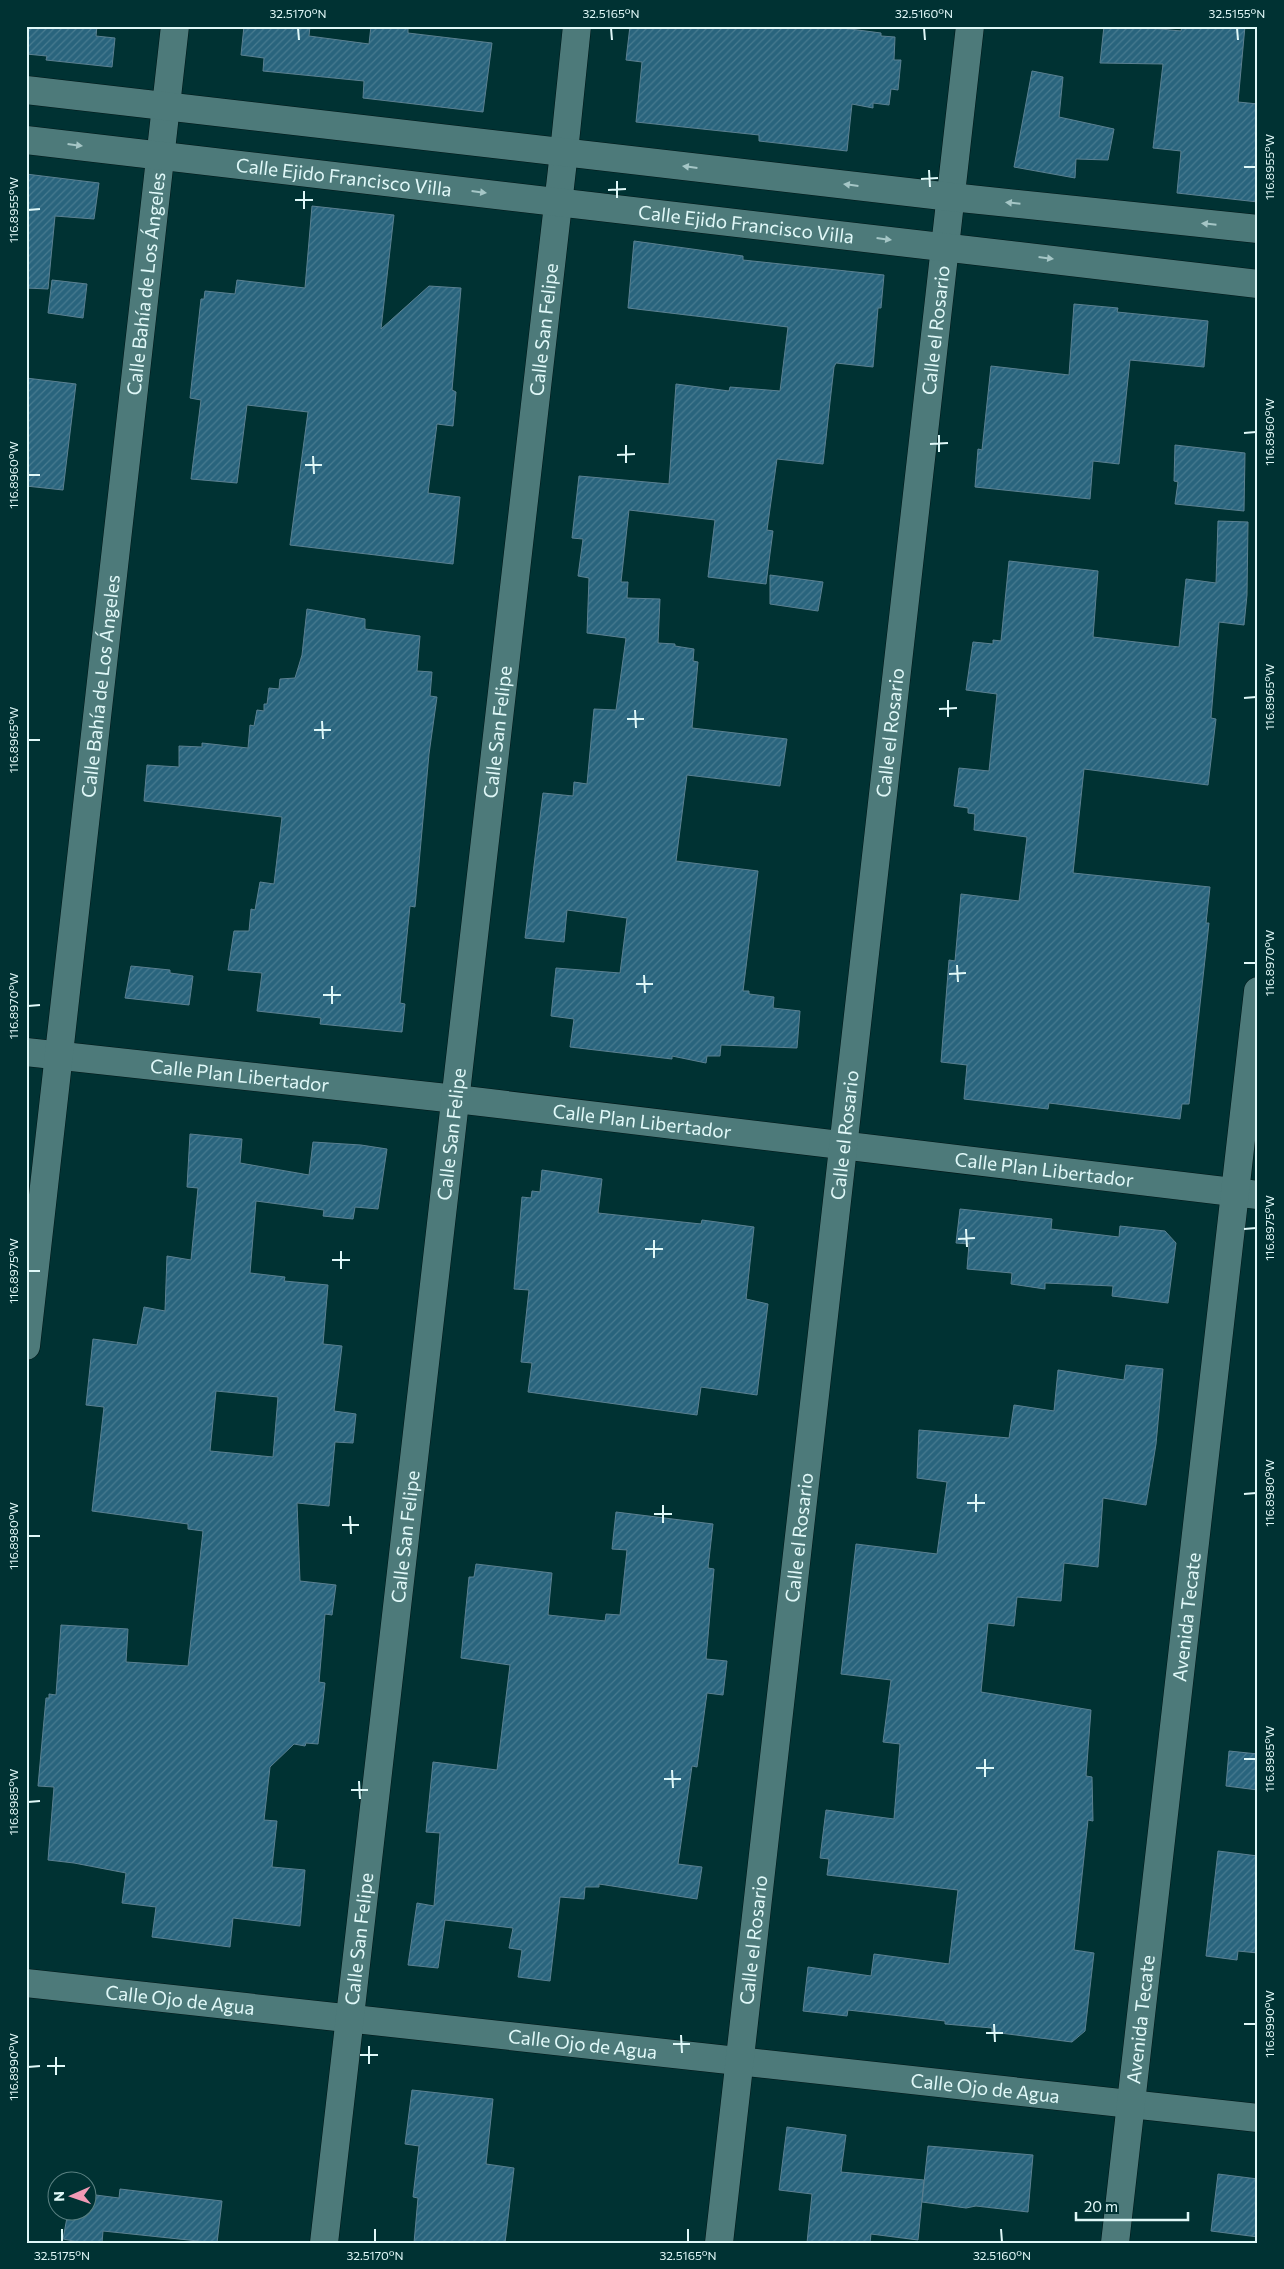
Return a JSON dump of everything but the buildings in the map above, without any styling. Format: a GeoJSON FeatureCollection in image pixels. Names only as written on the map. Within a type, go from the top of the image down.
{"type":"FeatureCollection","features":[{"type":"Feature","properties":{"kind":"street","name":"Calle Bahía de Los Ángeles"},"geometry":{"type":"LineString","coordinates":[[26,1346],[175,26]]}},
{"type":"Feature","properties":{"kind":"street","name":"Calle San Felipe"},"geometry":{"type":"LineString","coordinates":[[324,2243],[577,26]]}},
{"type":"Feature","properties":{"kind":"street","name":"Calle el Rosario"},"geometry":{"type":"LineString","coordinates":[[719,2243],[970,26]]}},
{"type":"Feature","properties":{"kind":"street"},"geometry":{"type":"LineString","coordinates":[[26,90],[952,197],[1258,229]]}},
{"type":"Feature","properties":{"kind":"street","name":"Calle Ejido Francisco Villa"},"geometry":{"type":"LineString","coordinates":[[26,140],[946,246],[1258,284]]}},
{"type":"Feature","properties":{"kind":"street","name":"Avenida Tecate"},"geometry":{"type":"LineString","coordinates":[[1115,2243],[1246,1194],[1258,991]]}},
{"type":"Feature","properties":{"kind":"street","name":"Calle Plan Libertador"},"geometry":{"type":"LineString","coordinates":[[26,1052],[456,1099],[1246,1194]]}},
{"type":"Feature","properties":{"kind":"street","name":"Calle Ojo de Agua"},"geometry":{"type":"LineString","coordinates":[[26,1983],[1258,2118]]}}]}
